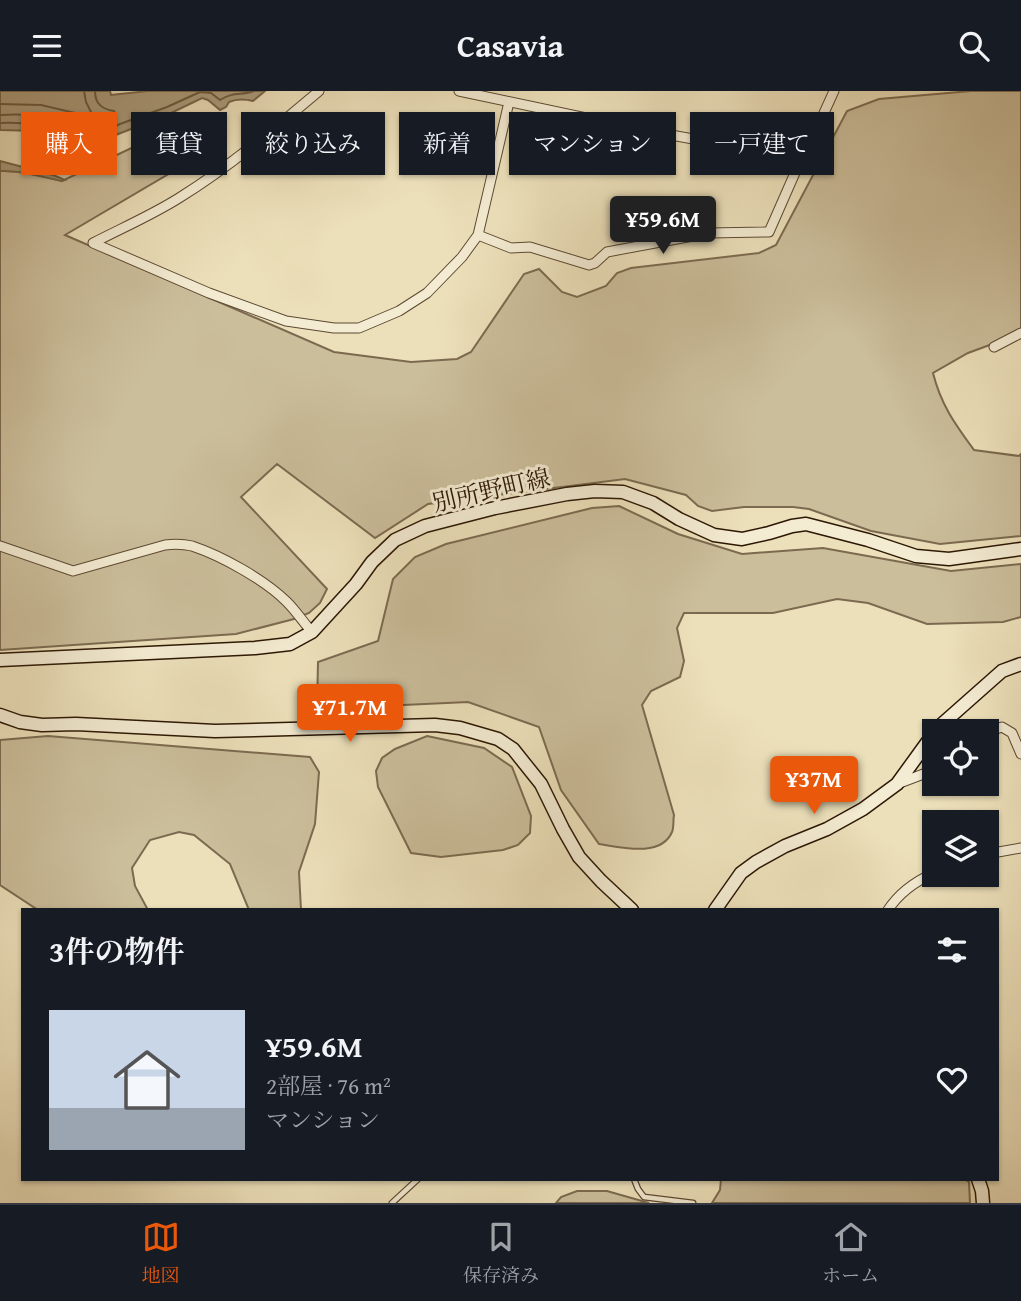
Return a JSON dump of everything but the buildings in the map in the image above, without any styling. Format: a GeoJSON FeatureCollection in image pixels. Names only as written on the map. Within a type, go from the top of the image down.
{"type":"FeatureCollection","features":[{"type":"Feature","properties":{"kind":"street"},"geometry":{"type":"LineString","coordinates":[[319,91],[214,175],[176,200],[93,243],[209,293],[286,321],[334,328],[359,328],[399,311],[427,293],[462,257],[478,235],[509,101]]}},
{"type":"Feature","properties":{"kind":"street"},"geometry":{"type":"LineString","coordinates":[[459,91],[690,138]]}},
{"type":"Feature","properties":{"kind":"street"},"geometry":{"type":"LineString","coordinates":[[824,112],[834,91]]}},
{"type":"Feature","properties":{"kind":"street"},"geometry":{"type":"LineString","coordinates":[[478,235],[512,248],[530,247],[589,265],[595,263],[607,251],[709,233],[769,232],[794,175]]}},
{"type":"Feature","properties":{"kind":"street"},"geometry":{"type":"LineString","coordinates":[[994,347],[1021,333]]}},
{"type":"Feature","properties":{"kind":"street","name":"別所野町線"},"geometry":{"type":"LineString","coordinates":[[0,660],[255,648],[289,644],[312,632],[356,584],[372,562],[395,540],[425,526],[495,508],[595,491],[622,492],[653,503],[714,535],[742,538],[806,524],[916,556],[949,559],[1021,549]]}},
{"type":"Feature","properties":{"kind":"street"},"geometry":{"type":"LineString","coordinates":[[0,546],[73,571],[165,545],[191,546],[261,580],[288,602],[312,632]]}},
{"type":"Feature","properties":{"kind":"street"},"geometry":{"type":"LineString","coordinates":[[948,719],[1002,671],[1021,664]]}},
{"type":"Feature","properties":{"kind":"street"},"geometry":{"type":"LineString","coordinates":[[0,715],[20,722],[42,725],[76,724],[215,731],[435,725],[460,728],[498,739],[513,749],[541,784],[579,857],[630,908]]}},
{"type":"Feature","properties":{"kind":"street"},"geometry":{"type":"LineString","coordinates":[[999,728],[1012,733],[1021,754]]}},
{"type":"Feature","properties":{"kind":"street"},"geometry":{"type":"LineString","coordinates":[[897,784],[922,750]]}},
{"type":"Feature","properties":{"kind":"street"},"geometry":{"type":"LineString","coordinates":[[716,908],[741,873],[756,862],[827,829],[863,809],[897,784],[922,775]]}},
{"type":"Feature","properties":{"kind":"street"},"geometry":{"type":"LineString","coordinates":[[999,852],[1021,848]]}},
{"type":"Feature","properties":{"kind":"street"},"geometry":{"type":"LineString","coordinates":[[890,908],[901,894],[922,878]]}},
{"type":"Feature","properties":{"kind":"street"},"geometry":{"type":"LineString","coordinates":[[979,1181],[983,1203]]}},
{"type":"Feature","properties":{"kind":"lane"},"geometry":{"type":"LineString","coordinates":[[392,1203],[416,1181]]}},
{"type":"Feature","properties":{"kind":"lane"},"geometry":{"type":"LineString","coordinates":[[635,1181],[644,1197],[693,1203]]}},
{"type":"Feature","properties":{"kind":"shaded area"},"geometry":{"type":"Polygon","coordinates":[[[971,91],[1021,91],[1021,335],[968,353],[933,373],[944,405],[974,450],[1019,456],[1021,454],[1021,536],[940,544],[871,531],[809,509],[744,507],[712,511],[698,506],[686,495],[625,479],[428,504],[375,538],[277,464],[241,497],[327,589],[320,603],[309,613],[236,634],[0,650],[0,171],[21,172],[21,175],[36,175],[62,181],[75,175],[117,175],[117,155],[131,148],[131,175],[167,175],[65,235],[334,352],[411,362],[457,359],[471,352],[524,274],[539,269],[562,292],[577,297],[606,286],[617,273],[631,268],[759,253],[776,245],[813,175],[834,175],[834,136],[847,111],[879,99],[971,91]]]}},
{"type":"Feature","properties":{"kind":"shaded area"},"geometry":{"type":"Polygon","coordinates":[[[619,506],[678,534],[742,554],[823,548],[951,571],[1021,564],[1021,617],[1003,622],[927,624],[868,603],[837,599],[773,613],[684,613],[677,628],[684,661],[680,677],[651,691],[642,705],[674,815],[673,830],[667,840],[650,848],[599,844],[561,790],[539,727],[468,702],[317,709],[318,662],[378,641],[393,579],[415,557],[446,544],[592,508],[619,506]]]}},
{"type":"Feature","properties":{"kind":"shaded area"},"geometry":{"type":"Polygon","coordinates":[[[48,736],[310,757],[319,772],[315,824],[299,872],[301,908],[248,908],[230,864],[194,835],[179,832],[150,840],[132,868],[135,886],[147,908],[35,908],[0,885],[0,740],[48,736]]]}},
{"type":"Feature","properties":{"kind":"shaded area"},"geometry":{"type":"Polygon","coordinates":[[[427,736],[484,748],[512,767],[531,816],[530,833],[518,845],[503,850],[441,857],[411,853],[378,787],[376,771],[382,758],[395,749],[427,736]]]}},
{"type":"Feature","properties":{"kind":"shaded area"},"geometry":{"type":"Polygon","coordinates":[[[721,1181],[968,1181],[970,1203],[712,1203],[720,1190],[721,1181]]]}},
{"type":"Feature","properties":{"kind":"shaded area"},"geometry":{"type":"Polygon","coordinates":[[[577,1191],[607,1191],[649,1203],[556,1203],[561,1197],[577,1191]]]}},
{"type":"Feature","properties":{"kind":"water"},"geometry":{"type":"Polygon","coordinates":[[[0,91],[110,91],[111,95],[148,91],[265,91],[253,101],[232,101],[220,110],[202,98],[173,112],[131,112],[131,129],[117,135],[117,112],[21,112],[21,131],[0,130],[0,91]]]}},
{"type":"Feature","properties":{"kind":"water"},"geometry":{"type":"Polygon","coordinates":[[[0,161],[21,167],[21,173],[0,171],[0,161]]]}},
{"type":"Feature","properties":{"kind":"water"},"geometry":{"type":"Polygon","coordinates":[[[35,175],[53,175],[65,180],[35,175]]]}}]}
